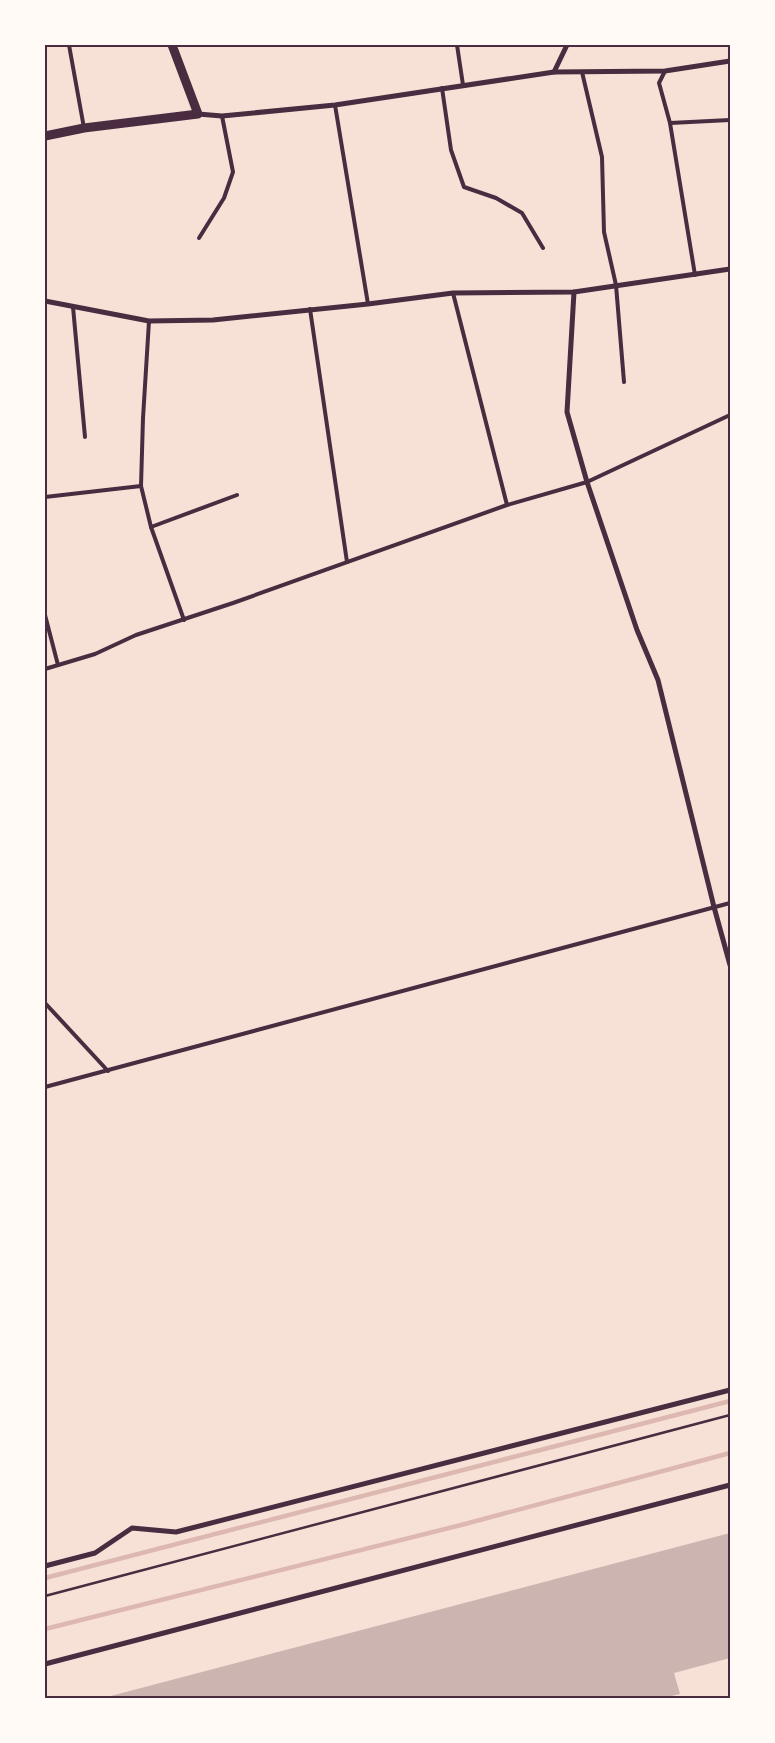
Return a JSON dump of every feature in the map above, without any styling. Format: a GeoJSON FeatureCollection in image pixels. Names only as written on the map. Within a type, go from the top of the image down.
{"type":"FeatureCollection","features":[{"type":"Feature","properties":{"kind":"street"},"geometry":{"type":"LineString","coordinates":[[172,45],[198,114]]}},
{"type":"Feature","properties":{"kind":"street"},"geometry":{"type":"LineString","coordinates":[[554,72],[567,45]]}},
{"type":"Feature","properties":{"kind":"street"},"geometry":{"type":"LineString","coordinates":[[45,136],[84,128],[198,114],[222,116],[335,105],[554,72],[665,71],[730,61]]}},
{"type":"Feature","properties":{"kind":"street"},"geometry":{"type":"LineString","coordinates":[[45,301],[73,308],[149,321],[213,320],[453,293],[574,292],[695,276],[730,269]]}},
{"type":"Feature","properties":{"kind":"street"},"geometry":{"type":"LineString","coordinates":[[574,292],[567,412],[587,482],[637,630],[658,680],[730,965]]}},
{"type":"Feature","properties":{"kind":"street"},"geometry":{"type":"LineString","coordinates":[[45,1566],[95,1553],[132,1528],[176,1532],[730,1390]]}},
{"type":"Feature","properties":{"kind":"street"},"geometry":{"type":"LineString","coordinates":[[45,1664],[730,1486]]}},
{"type":"Feature","properties":{"kind":"lane"},"geometry":{"type":"LineString","coordinates":[[69,45],[84,128]]}},
{"type":"Feature","properties":{"kind":"lane"},"geometry":{"type":"LineString","coordinates":[[457,45],[463,85]]}},
{"type":"Feature","properties":{"kind":"lane"},"geometry":{"type":"LineString","coordinates":[[665,71],[659,83],[670,123],[695,276]]}},
{"type":"Feature","properties":{"kind":"lane"},"geometry":{"type":"LineString","coordinates":[[582,72],[602,157],[604,232],[616,285],[624,382]]}},
{"type":"Feature","properties":{"kind":"lane"},"geometry":{"type":"LineString","coordinates":[[442,88],[451,150],[464,187],[496,198],[522,213],[544,248]]}},
{"type":"Feature","properties":{"kind":"lane"},"geometry":{"type":"LineString","coordinates":[[335,105],[368,304]]}},
{"type":"Feature","properties":{"kind":"lane"},"geometry":{"type":"LineString","coordinates":[[198,238],[224,198],[233,172],[222,116]]}},
{"type":"Feature","properties":{"kind":"lane"},"geometry":{"type":"LineString","coordinates":[[670,123],[730,120]]}},
{"type":"Feature","properties":{"kind":"lane"},"geometry":{"type":"LineString","coordinates":[[453,293],[508,505]]}},
{"type":"Feature","properties":{"kind":"lane"},"geometry":{"type":"LineString","coordinates":[[73,308],[85,437]]}},
{"type":"Feature","properties":{"kind":"lane"},"geometry":{"type":"LineString","coordinates":[[310,309],[347,562]]}},
{"type":"Feature","properties":{"kind":"lane"},"geometry":{"type":"LineString","coordinates":[[149,321],[141,486],[152,527],[184,620]]}},
{"type":"Feature","properties":{"kind":"lane"},"geometry":{"type":"LineString","coordinates":[[45,669],[95,654],[136,635],[184,620],[508,505],[587,482],[730,415]]}},
{"type":"Feature","properties":{"kind":"lane"},"geometry":{"type":"LineString","coordinates":[[45,497],[141,486]]}},
{"type":"Feature","properties":{"kind":"lane"},"geometry":{"type":"LineString","coordinates":[[152,527],[237,495]]}},
{"type":"Feature","properties":{"kind":"lane"},"geometry":{"type":"LineString","coordinates":[[45,615],[58,665]]}},
{"type":"Feature","properties":{"kind":"lane"},"geometry":{"type":"LineString","coordinates":[[45,1087],[730,903]]}},
{"type":"Feature","properties":{"kind":"lane"},"geometry":{"type":"LineString","coordinates":[[45,1003],[108,1071]]}},
{"type":"Feature","properties":{"kind":"path"},"geometry":{"type":"LineString","coordinates":[[45,1596],[730,1415]]}},
{"type":"Feature","properties":{"kind":"building"},"geometry":{"type":"Polygon","coordinates":[[[730,1533],[730,1658],[674,1673],[680,1694],[663,1698],[103,1698],[730,1533]]]}},
{"type":"Feature","properties":{"kind":"waterway"},"geometry":{"type":"LineString","coordinates":[[45,1578],[730,1401]]}},
{"type":"Feature","properties":{"kind":"waterway"},"geometry":{"type":"LineString","coordinates":[[45,1629],[465,1524],[730,1453]]}}]}
